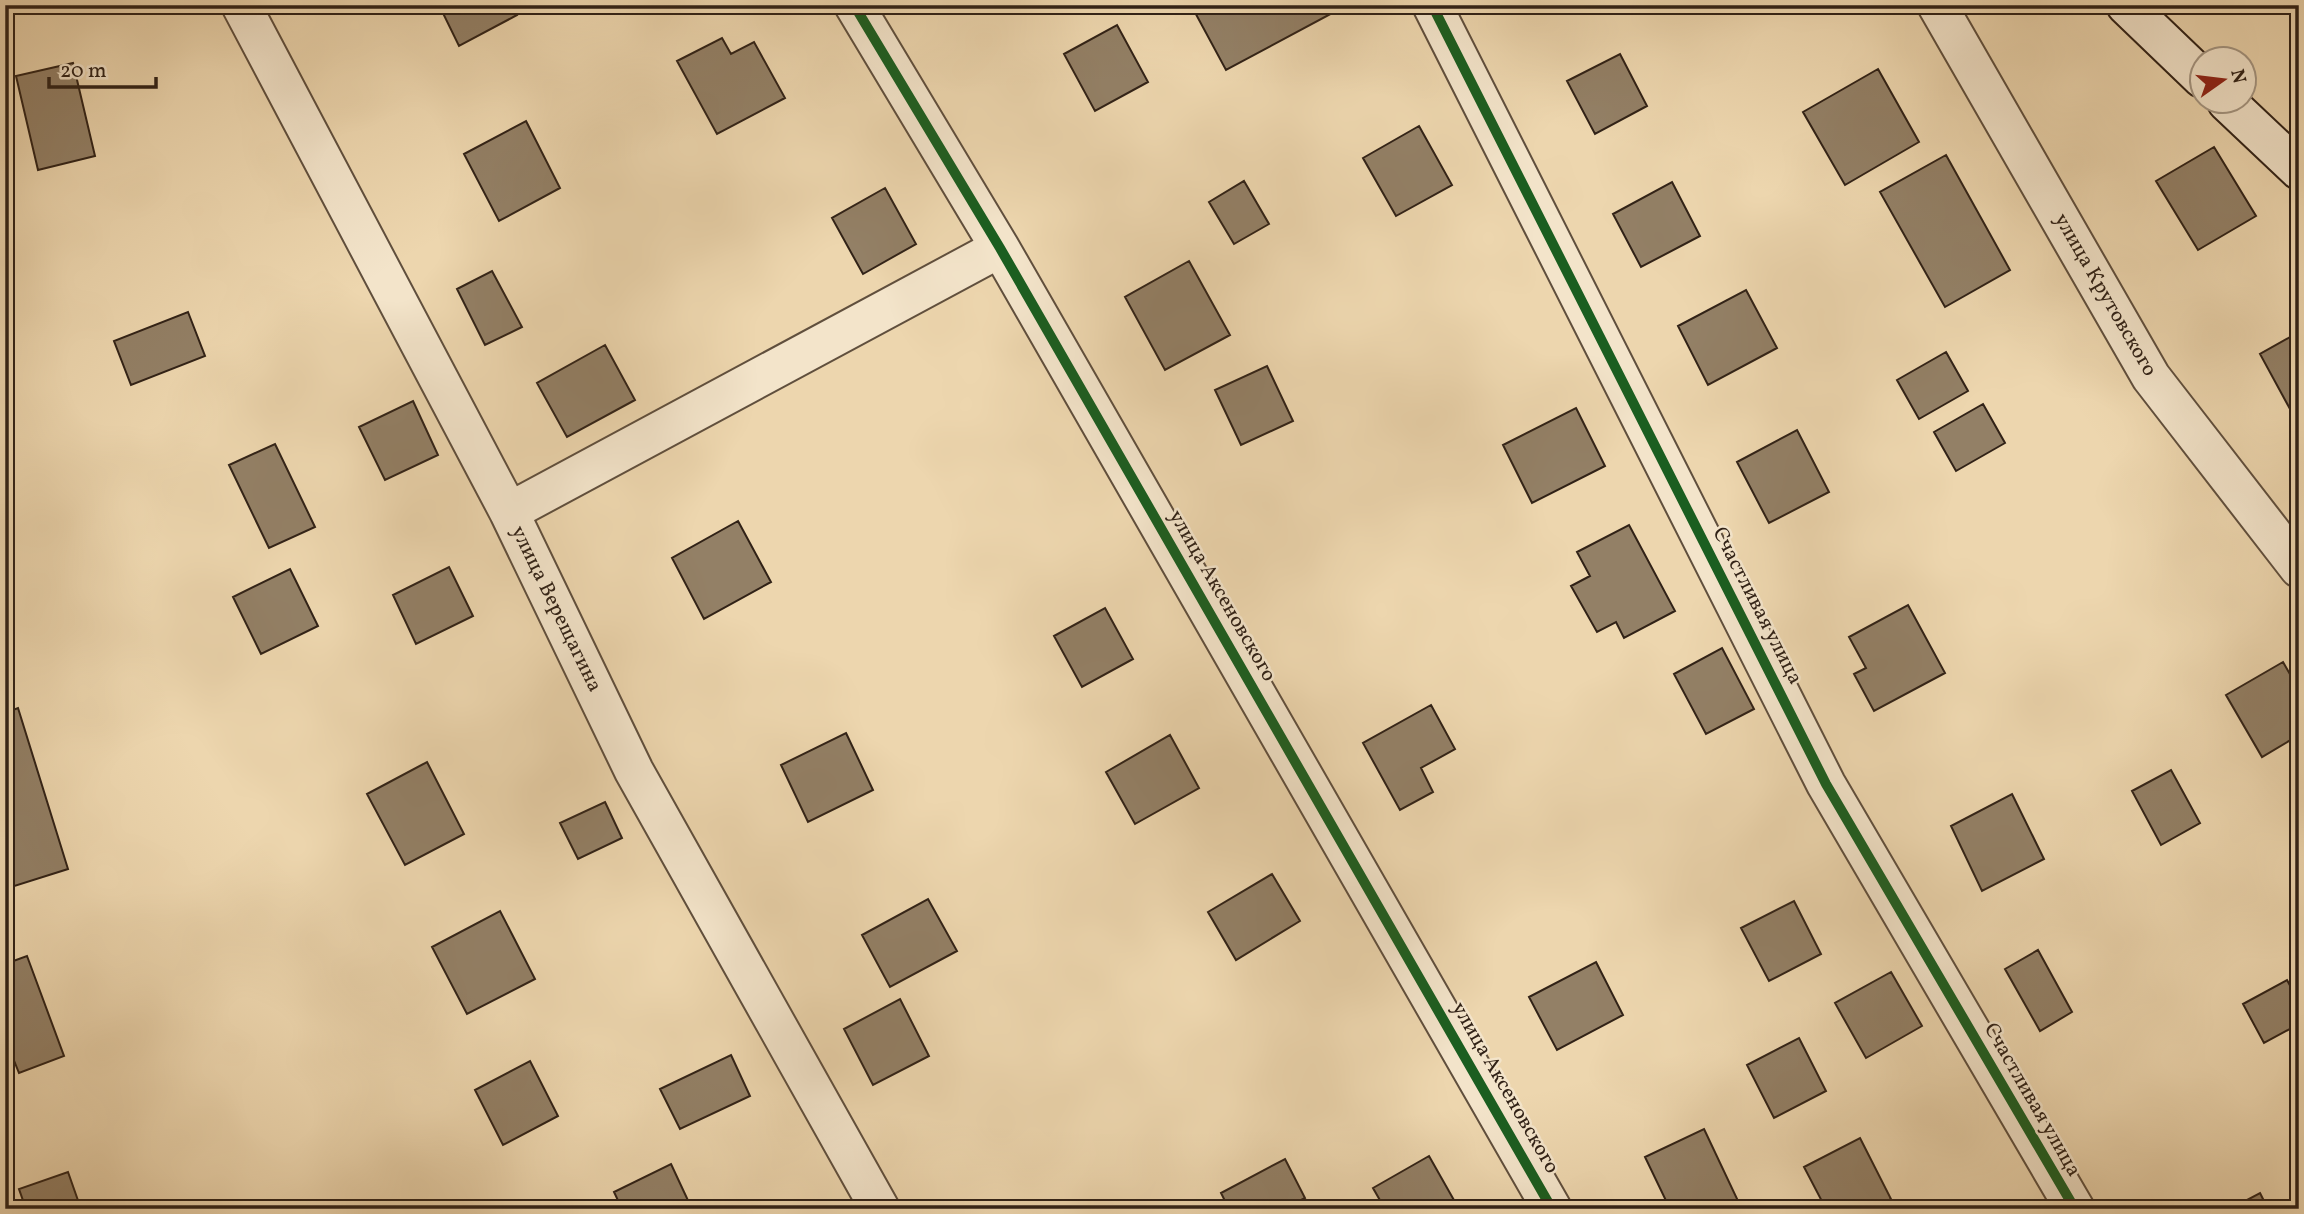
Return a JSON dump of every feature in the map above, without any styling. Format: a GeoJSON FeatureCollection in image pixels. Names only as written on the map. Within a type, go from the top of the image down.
{"type":"FeatureCollection","features":[{"type":"Feature","properties":{"kind":"street","name":"улица Верещагина"},"geometry":{"type":"LineString","coordinates":[[241,5],[509,512],[634,771],[880,1209]]}},
{"type":"Feature","properties":{"kind":"street","name":"улица Аксеновского"},"geometry":{"type":"LineString","coordinates":[[854,5],[1000,248],[1552,1209]]}},
{"type":"Feature","properties":{"kind":"street","name":"Счастливая улица"},"geometry":{"type":"LineString","coordinates":[[1432,5],[1826,784],[2055,1181],[2075,1209]]}},
{"type":"Feature","properties":{"kind":"street","name":"улица Крутовского"},"geometry":{"type":"LineString","coordinates":[[1937,5],[2151,377],[2299,568]]}},
{"type":"Feature","properties":{"kind":"street"},"geometry":{"type":"LineString","coordinates":[[2126,5],[2188,64]]}},
{"type":"Feature","properties":{"kind":"street"},"geometry":{"type":"LineString","coordinates":[[2242,116],[2299,170]]}},
{"type":"Feature","properties":{"kind":"street"},"geometry":{"type":"LineString","coordinates":[[509,512],[1000,248]]}},
{"type":"Feature","properties":{"kind":"building"},"geometry":{"type":"Polygon","coordinates":[[[439,5],[512,5],[517,15],[459,46],[439,5]]]}},
{"type":"Feature","properties":{"kind":"building"},"geometry":{"type":"Polygon","coordinates":[[[1191,5],[1336,5],[1338,10],[1226,70],[1191,5]]]}},
{"type":"Feature","properties":{"kind":"building"},"geometry":{"type":"Polygon","coordinates":[[[1117,25],[1148,82],[1095,111],[1064,54],[1117,25]]]}},
{"type":"Feature","properties":{"kind":"building"},"geometry":{"type":"Polygon","coordinates":[[[722,38],[731,54],[754,42],[785,98],[717,134],[677,61],[722,38]]]}},
{"type":"Feature","properties":{"kind":"building"},"geometry":{"type":"Polygon","coordinates":[[[1620,54],[1647,106],[1595,134],[1567,81],[1620,54]]]}},
{"type":"Feature","properties":{"kind":"building"},"geometry":{"type":"Polygon","coordinates":[[[73,63],[95,156],[38,170],[16,76],[73,63]]]}},
{"type":"Feature","properties":{"kind":"building"},"geometry":{"type":"Polygon","coordinates":[[[1878,69],[1919,142],[1845,185],[1803,112],[1878,69]]]}},
{"type":"Feature","properties":{"kind":"building"},"geometry":{"type":"Polygon","coordinates":[[[526,121],[560,188],[499,221],[464,154],[526,121]]]}},
{"type":"Feature","properties":{"kind":"building"},"geometry":{"type":"Polygon","coordinates":[[[1419,126],[1452,185],[1396,216],[1363,158],[1419,126]]]}},
{"type":"Feature","properties":{"kind":"building"},"geometry":{"type":"Polygon","coordinates":[[[2214,147],[2256,216],[2198,250],[2156,181],[2214,147]]]}},
{"type":"Feature","properties":{"kind":"building"},"geometry":{"type":"Polygon","coordinates":[[[1946,155],[2010,270],[1945,307],[1880,192],[1946,155]]]}},
{"type":"Feature","properties":{"kind":"building"},"geometry":{"type":"Polygon","coordinates":[[[1244,181],[1269,224],[1234,244],[1209,202],[1244,181]]]}},
{"type":"Feature","properties":{"kind":"building"},"geometry":{"type":"Polygon","coordinates":[[[1672,182],[1700,236],[1641,267],[1613,214],[1672,182]]]}},
{"type":"Feature","properties":{"kind":"building"},"geometry":{"type":"Polygon","coordinates":[[[885,188],[916,244],[863,274],[832,218],[885,188]]]}},
{"type":"Feature","properties":{"kind":"building"},"geometry":{"type":"Polygon","coordinates":[[[1189,261],[1230,335],[1165,370],[1125,297],[1189,261]]]}},
{"type":"Feature","properties":{"kind":"building"},"geometry":{"type":"Polygon","coordinates":[[[492,271],[522,327],[485,345],[457,289],[492,271]]]}},
{"type":"Feature","properties":{"kind":"building"},"geometry":{"type":"Polygon","coordinates":[[[1746,290],[1777,348],[1708,385],[1678,326],[1746,290]]]}},
{"type":"Feature","properties":{"kind":"building"},"geometry":{"type":"Polygon","coordinates":[[[188,312],[205,356],[131,385],[114,341],[188,312]]]}},
{"type":"Feature","properties":{"kind":"building"},"geometry":{"type":"Polygon","coordinates":[[[2299,332],[2299,419],[2296,420],[2260,354],[2299,332]]]}},
{"type":"Feature","properties":{"kind":"building"},"geometry":{"type":"Polygon","coordinates":[[[605,345],[635,400],[567,437],[537,383],[605,345]]]}},
{"type":"Feature","properties":{"kind":"building"},"geometry":{"type":"Polygon","coordinates":[[[1946,352],[1968,391],[1919,419],[1897,380],[1946,352]]]}},
{"type":"Feature","properties":{"kind":"building"},"geometry":{"type":"Polygon","coordinates":[[[1267,366],[1293,421],[1241,445],[1215,390],[1267,366]]]}},
{"type":"Feature","properties":{"kind":"building"},"geometry":{"type":"Polygon","coordinates":[[[413,401],[438,455],[385,480],[359,427],[413,401]]]}},
{"type":"Feature","properties":{"kind":"building"},"geometry":{"type":"Polygon","coordinates":[[[1983,404],[2005,443],[1956,471],[1934,432],[1983,404]]]}},
{"type":"Feature","properties":{"kind":"building"},"geometry":{"type":"Polygon","coordinates":[[[1576,408],[1605,466],[1532,503],[1503,445],[1576,408]]]}},
{"type":"Feature","properties":{"kind":"building"},"geometry":{"type":"Polygon","coordinates":[[[1797,430],[1829,492],[1769,523],[1737,462],[1797,430]]]}},
{"type":"Feature","properties":{"kind":"building"},"geometry":{"type":"Polygon","coordinates":[[[275,444],[315,527],[269,548],[229,465],[275,444]]]}},
{"type":"Feature","properties":{"kind":"building"},"geometry":{"type":"Polygon","coordinates":[[[738,521],[771,582],[704,619],[672,558],[738,521]]]}},
{"type":"Feature","properties":{"kind":"building"},"geometry":{"type":"Polygon","coordinates":[[[1629,525],[1675,611],[1624,638],[1616,622],[1597,632],[1571,586],[1590,576],[1577,552],[1629,525]]]}},
{"type":"Feature","properties":{"kind":"building"},"geometry":{"type":"Polygon","coordinates":[[[449,567],[473,616],[416,644],[393,595],[449,567]]]}},
{"type":"Feature","properties":{"kind":"building"},"geometry":{"type":"Polygon","coordinates":[[[290,569],[318,626],[261,654],[233,597],[290,569]]]}},
{"type":"Feature","properties":{"kind":"building"},"geometry":{"type":"Polygon","coordinates":[[[1908,605],[1945,673],[1874,711],[1854,674],[1866,668],[1849,637],[1908,605]]]}},
{"type":"Feature","properties":{"kind":"building"},"geometry":{"type":"Polygon","coordinates":[[[1105,608],[1133,659],[1082,687],[1054,636],[1105,608]]]}},
{"type":"Feature","properties":{"kind":"building"},"geometry":{"type":"Polygon","coordinates":[[[1722,648],[1754,709],[1706,734],[1674,674],[1722,648]]]}},
{"type":"Feature","properties":{"kind":"building"},"geometry":{"type":"Polygon","coordinates":[[[2283,662],[2299,690],[2299,735],[2262,757],[2226,695],[2283,662]]]}},
{"type":"Feature","properties":{"kind":"building"},"geometry":{"type":"Polygon","coordinates":[[[1431,705],[1455,749],[1421,768],[1433,792],[1400,810],[1363,743],[1431,705]]]}},
{"type":"Feature","properties":{"kind":"building"},"geometry":{"type":"Polygon","coordinates":[[[18,708],[68,869],[5,889],[5,713],[18,708]]]}},
{"type":"Feature","properties":{"kind":"building"},"geometry":{"type":"Polygon","coordinates":[[[846,733],[873,790],[808,822],[781,765],[846,733]]]}},
{"type":"Feature","properties":{"kind":"building"},"geometry":{"type":"Polygon","coordinates":[[[1170,735],[1199,788],[1135,824],[1106,772],[1170,735]]]}},
{"type":"Feature","properties":{"kind":"building"},"geometry":{"type":"Polygon","coordinates":[[[427,762],[464,834],[405,865],[367,794],[427,762]]]}},
{"type":"Feature","properties":{"kind":"building"},"geometry":{"type":"Polygon","coordinates":[[[2171,770],[2200,823],[2161,845],[2132,791],[2171,770]]]}},
{"type":"Feature","properties":{"kind":"building"},"geometry":{"type":"Polygon","coordinates":[[[2012,794],[2044,859],[1982,891],[1951,826],[2012,794]]]}},
{"type":"Feature","properties":{"kind":"building"},"geometry":{"type":"Polygon","coordinates":[[[605,802],[622,838],[578,859],[560,823],[605,802]]]}},
{"type":"Feature","properties":{"kind":"building"},"geometry":{"type":"Polygon","coordinates":[[[1272,874],[1300,921],[1236,960],[1208,912],[1272,874]]]}},
{"type":"Feature","properties":{"kind":"building"},"geometry":{"type":"Polygon","coordinates":[[[928,899],[957,951],[890,987],[862,935],[928,899]]]}},
{"type":"Feature","properties":{"kind":"building"},"geometry":{"type":"Polygon","coordinates":[[[1794,901],[1821,954],[1769,981],[1741,928],[1794,901]]]}},
{"type":"Feature","properties":{"kind":"building"},"geometry":{"type":"Polygon","coordinates":[[[500,911],[535,979],[467,1014],[432,947],[500,911]]]}},
{"type":"Feature","properties":{"kind":"building"},"geometry":{"type":"Polygon","coordinates":[[[2038,950],[2072,1012],[2040,1031],[2005,969],[2038,950]]]}},
{"type":"Feature","properties":{"kind":"building"},"geometry":{"type":"Polygon","coordinates":[[[27,956],[64,1056],[19,1073],[5,1038],[5,964],[27,956]]]}},
{"type":"Feature","properties":{"kind":"building"},"geometry":{"type":"Polygon","coordinates":[[[1596,962],[1623,1015],[1557,1050],[1529,997],[1596,962]]]}},
{"type":"Feature","properties":{"kind":"building"},"geometry":{"type":"Polygon","coordinates":[[[1891,972],[1922,1026],[1866,1058],[1835,1003],[1891,972]]]}},
{"type":"Feature","properties":{"kind":"building"},"geometry":{"type":"Polygon","coordinates":[[[2287,980],[2299,1002],[2299,1024],[2264,1043],[2243,1004],[2287,980]]]}},
{"type":"Feature","properties":{"kind":"building"},"geometry":{"type":"Polygon","coordinates":[[[900,999],[929,1056],[873,1085],[844,1029],[900,999]]]}},
{"type":"Feature","properties":{"kind":"building"},"geometry":{"type":"Polygon","coordinates":[[[1799,1038],[1826,1091],[1774,1118],[1747,1065],[1799,1038]]]}},
{"type":"Feature","properties":{"kind":"building"},"geometry":{"type":"Polygon","coordinates":[[[731,1055],[750,1096],[680,1129],[660,1089],[731,1055]]]}},
{"type":"Feature","properties":{"kind":"building"},"geometry":{"type":"Polygon","coordinates":[[[530,1061],[558,1116],[503,1145],[475,1090],[530,1061]]]}},
{"type":"Feature","properties":{"kind":"building"},"geometry":{"type":"Polygon","coordinates":[[[1704,1129],[1739,1203],[1728,1209],[1670,1209],[1645,1157],[1704,1129]]]}},
{"type":"Feature","properties":{"kind":"building"},"geometry":{"type":"Polygon","coordinates":[[[1860,1138],[1891,1199],[1872,1209],[1826,1209],[1804,1167],[1860,1138]]]}},
{"type":"Feature","properties":{"kind":"building"},"geometry":{"type":"Polygon","coordinates":[[[1429,1156],[1459,1209],[1385,1209],[1373,1188],[1429,1156]]]}},
{"type":"Feature","properties":{"kind":"building"},"geometry":{"type":"Polygon","coordinates":[[[1285,1159],[1305,1198],[1284,1209],[1229,1209],[1221,1193],[1285,1159]]]}},
{"type":"Feature","properties":{"kind":"building"},"geometry":{"type":"Polygon","coordinates":[[[671,1164],[692,1209],[622,1209],[614,1192],[671,1164]]]}},
{"type":"Feature","properties":{"kind":"building"},"geometry":{"type":"Polygon","coordinates":[[[68,1172],[81,1209],[26,1209],[19,1189],[68,1172]]]}},
{"type":"Feature","properties":{"kind":"building"},"geometry":{"type":"Polygon","coordinates":[[[2260,1193],[2268,1209],[2230,1209],[2260,1193]]]}},
{"type":"Feature","properties":{"kind":"cycle path"},"geometry":{"type":"LineString","coordinates":[[854,5],[1000,248],[1552,1209]]}},
{"type":"Feature","properties":{"kind":"cycle path"},"geometry":{"type":"LineString","coordinates":[[1432,5],[1826,784],[2075,1209]]}}]}
